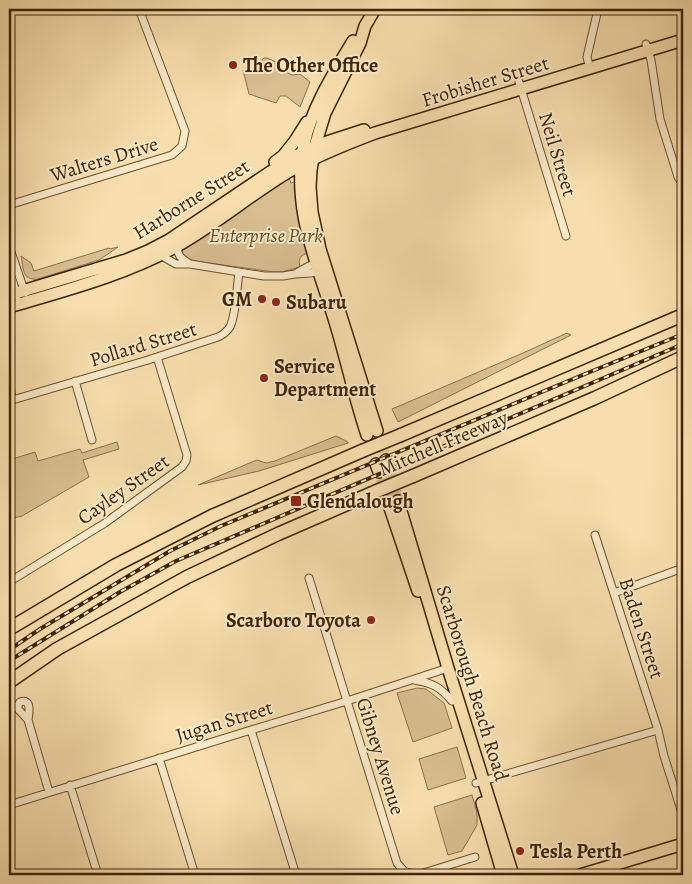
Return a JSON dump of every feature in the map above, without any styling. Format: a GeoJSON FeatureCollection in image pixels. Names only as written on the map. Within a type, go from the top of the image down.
{"type":"FeatureCollection","features":[{"type":"Feature","properties":{"kind":"highway","name":"Mitchell Freeway"},"geometry":{"type":"LineString","coordinates":[[9,629],[116,565],[212,516],[683,315]]}},
{"type":"Feature","properties":{"kind":"highway","name":"Mitchell Freeway"},"geometry":{"type":"LineString","coordinates":[[9,682],[57,649],[235,554],[364,496],[595,398],[683,357]]}},
{"type":"Feature","properties":{"kind":"main road"},"geometry":{"type":"LineString","coordinates":[[322,266],[310,243],[303,212],[300,180],[305,142],[360,43],[375,9]]}},
{"type":"Feature","properties":{"kind":"main road","name":"Frobisher Street"},"geometry":{"type":"LineString","coordinates":[[647,48],[683,32]]}},
{"type":"Feature","properties":{"kind":"main road","name":"Frobisher Street"},"geometry":{"type":"LineString","coordinates":[[301,166],[375,133],[589,65],[647,48],[683,40]]}},
{"type":"Feature","properties":{"kind":"main road","name":"Frobisher Street"},"geometry":{"type":"LineString","coordinates":[[303,152],[344,136],[520,86]]}},
{"type":"Feature","properties":{"kind":"main road"},"geometry":{"type":"LineString","coordinates":[[319,114],[328,131],[344,136]]}},
{"type":"Feature","properties":{"kind":"main road"},"geometry":{"type":"LineString","coordinates":[[319,114],[310,187],[312,212],[322,266],[372,433]]}},
{"type":"Feature","properties":{"kind":"main road"},"geometry":{"type":"LineString","coordinates":[[267,173],[271,165],[283,156],[295,141],[303,126],[319,114]]}},
{"type":"Feature","properties":{"kind":"main road","name":"Harborne Street"},"geometry":{"type":"LineString","coordinates":[[17,299],[148,251],[169,240],[280,164],[303,152]]}},
{"type":"Feature","properties":{"kind":"main road","name":"Harborne Street"},"geometry":{"type":"LineString","coordinates":[[17,299],[119,273],[160,255],[213,224],[279,178],[301,166]]}},
{"type":"Feature","properties":{"kind":"main road","name":"Scarborough Beach Road"},"geometry":{"type":"LineString","coordinates":[[394,503],[480,782],[503,875]]}},
{"type":"Feature","properties":{"kind":"main road","name":"Scarborough Beach Road"},"geometry":{"type":"LineString","coordinates":[[445,669],[452,701],[513,875]]}},
{"type":"Feature","properties":{"kind":"main road"},"geometry":{"type":"LineString","coordinates":[[580,875],[683,844]]}},
{"type":"Feature","properties":{"kind":"main road"},"geometry":{"type":"LineString","coordinates":[[492,875],[500,863]]}},
{"type":"Feature","properties":{"kind":"street","name":"Walters Drive"},"geometry":{"type":"LineString","coordinates":[[9,205],[172,155],[182,146],[185,131],[139,9]]}},
{"type":"Feature","properties":{"kind":"street"},"geometry":{"type":"LineString","coordinates":[[589,65],[588,57],[598,9]]}},
{"type":"Feature","properties":{"kind":"street"},"geometry":{"type":"LineString","coordinates":[[647,48],[651,60],[660,119],[678,177],[683,184]]}},
{"type":"Feature","properties":{"kind":"street","name":"Neil Street"},"geometry":{"type":"LineString","coordinates":[[520,86],[566,236]]}},
{"type":"Feature","properties":{"kind":"street"},"geometry":{"type":"LineString","coordinates":[[9,246],[17,299]]}},
{"type":"Feature","properties":{"kind":"street","name":"Harborne Street"},"geometry":{"type":"LineString","coordinates":[[176,246],[177,254],[190,264]]}},
{"type":"Feature","properties":{"kind":"street","name":"Harborne Street"},"geometry":{"type":"LineString","coordinates":[[160,255],[176,264],[190,264],[274,276],[311,273],[322,266]]}},
{"type":"Feature","properties":{"kind":"street"},"geometry":{"type":"LineString","coordinates":[[9,268],[17,299]]}},
{"type":"Feature","properties":{"kind":"street","name":"Pollard Street"},"geometry":{"type":"LineString","coordinates":[[11,401],[218,337],[226,331],[233,319],[240,272]]}},
{"type":"Feature","properties":{"kind":"street","name":"Cayley Street"},"geometry":{"type":"LineString","coordinates":[[9,582],[105,523],[182,467],[186,461],[187,456],[157,357]]}},
{"type":"Feature","properties":{"kind":"street"},"geometry":{"type":"LineString","coordinates":[[75,381],[92,440]]}},
{"type":"Feature","properties":{"kind":"street"},"geometry":{"type":"LineString","coordinates":[[9,386],[11,401]]}},
{"type":"Feature","properties":{"kind":"street","name":"Baden Street"},"geometry":{"type":"LineString","coordinates":[[595,536],[658,730],[683,816]]}},
{"type":"Feature","properties":{"kind":"street"},"geometry":{"type":"LineString","coordinates":[[614,593],[683,568]]}},
{"type":"Feature","properties":{"kind":"street","name":"Gibney Avenue"},"geometry":{"type":"LineString","coordinates":[[309,578],[397,863],[404,872],[417,875],[475,857]]}},
{"type":"Feature","properties":{"kind":"street","name":"Jugan Street"},"geometry":{"type":"LineString","coordinates":[[9,805],[445,669]]}},
{"type":"Feature","properties":{"kind":"street"},"geometry":{"type":"LineString","coordinates":[[411,680],[435,685],[452,701]]}},
{"type":"Feature","properties":{"kind":"street"},"geometry":{"type":"LineString","coordinates":[[28,720],[48,792]]}},
{"type":"Feature","properties":{"kind":"street"},"geometry":{"type":"LineString","coordinates":[[251,730],[296,875]]}},
{"type":"Feature","properties":{"kind":"street"},"geometry":{"type":"LineString","coordinates":[[480,782],[658,730]]}},
{"type":"Feature","properties":{"kind":"street"},"geometry":{"type":"LineString","coordinates":[[159,758],[195,875]]}},
{"type":"Feature","properties":{"kind":"street"},"geometry":{"type":"LineString","coordinates":[[70,786],[98,875]]}},
{"type":"Feature","properties":{"kind":"green space"},"geometry":{"type":"Polygon","coordinates":[[[264,58],[276,62],[280,69],[292,75],[300,74],[310,82],[300,107],[286,96],[280,96],[276,103],[249,94],[243,70],[246,72],[251,70],[264,58]]]}},
{"type":"Feature","properties":{"kind":"green space","name":"Enterprise Park"},"geometry":{"type":"Polygon","coordinates":[[[289,178],[291,183],[295,182],[301,229],[308,253],[300,258],[300,267],[282,272],[274,272],[194,261],[184,257],[180,251],[289,178]]]}},
{"type":"Feature","properties":{"kind":"green space"},"geometry":{"type":"Polygon","coordinates":[[[118,247],[99,260],[38,279],[26,276],[23,269],[21,256],[31,263],[34,271],[109,248],[118,247]]]}},
{"type":"Feature","properties":{"kind":"green space"},"geometry":{"type":"Polygon","coordinates":[[[567,333],[571,335],[398,422],[392,409],[567,333]]]}},
{"type":"Feature","properties":{"kind":"green space"},"geometry":{"type":"Polygon","coordinates":[[[336,436],[348,443],[259,471],[198,485],[257,460],[266,463],[275,461],[336,436]]]}},
{"type":"Feature","properties":{"kind":"green space"},"geometry":{"type":"Polygon","coordinates":[[[117,442],[119,449],[83,460],[89,477],[22,516],[9,519],[9,460],[35,452],[38,461],[80,449],[82,453],[117,442]]]}},
{"type":"Feature","properties":{"kind":"green space"},"geometry":{"type":"Polygon","coordinates":[[[417,688],[426,689],[444,703],[452,728],[413,742],[397,693],[417,688]]]}},
{"type":"Feature","properties":{"kind":"green space"},"geometry":{"type":"Polygon","coordinates":[[[457,747],[466,778],[428,790],[419,759],[457,747]]]}},
{"type":"Feature","properties":{"kind":"green space"},"geometry":{"type":"Polygon","coordinates":[[[472,795],[477,813],[477,825],[462,851],[448,855],[434,807],[472,795]]]}},
{"type":"Feature","properties":{"kind":"tunnel"},"geometry":{"type":"LineString","coordinates":[[379,435],[384,452]]}},
{"type":"Feature","properties":{"kind":"tunnel"},"geometry":{"type":"LineString","coordinates":[[391,475],[398,501]]}},
{"type":"Feature","properties":{"kind":"tunnel"},"geometry":{"type":"LineString","coordinates":[[381,479],[389,505]]}},
{"type":"Feature","properties":{"kind":"railway"},"geometry":{"type":"LineString","coordinates":[[9,650],[40,629],[170,551],[221,526],[683,334]]}},
{"type":"Feature","properties":{"kind":"railway"},"geometry":{"type":"LineString","coordinates":[[9,661],[120,592],[176,561],[683,344]]}},
{"type":"Feature","properties":{"kind":"place","name":"The Other Office"},"geometry":{"type":"Point","coordinates":[233,65]}},
{"type":"Feature","properties":{"kind":"place","name":"GM"},"geometry":{"type":"Point","coordinates":[262,299]}},
{"type":"Feature","properties":{"kind":"place","name":"Subaru"},"geometry":{"type":"Point","coordinates":[276,302]}},
{"type":"Feature","properties":{"kind":"place","name":"Service Department"},"geometry":{"type":"Point","coordinates":[264,378]}},
{"type":"Feature","properties":{"kind":"place","name":"Glendalough"},"geometry":{"type":"Point","coordinates":[296,501]}},
{"type":"Feature","properties":{"kind":"place","name":"Scarboro Toyota"},"geometry":{"type":"Point","coordinates":[371,620]}},
{"type":"Feature","properties":{"kind":"place","name":"Tesla Perth"},"geometry":{"type":"Point","coordinates":[520,851]}}]}
